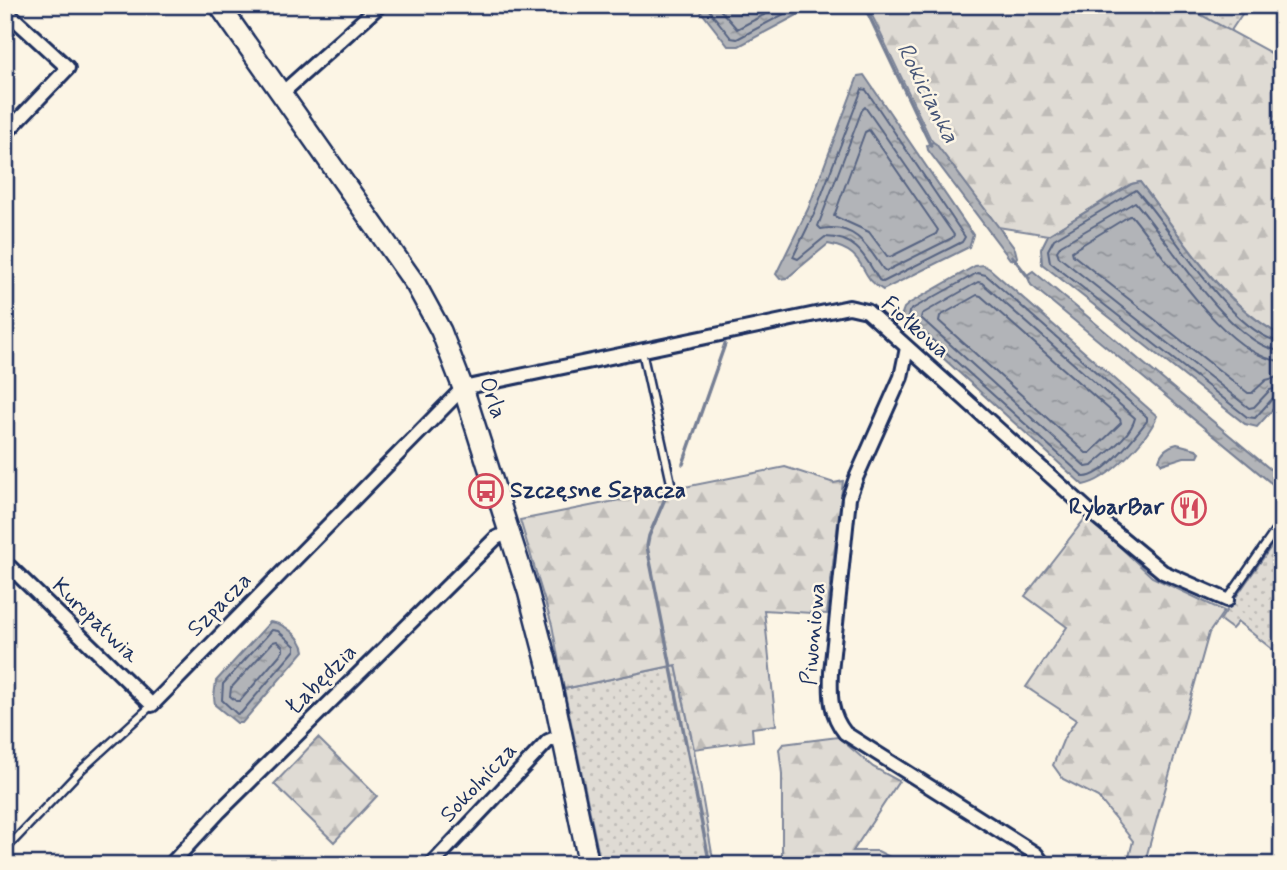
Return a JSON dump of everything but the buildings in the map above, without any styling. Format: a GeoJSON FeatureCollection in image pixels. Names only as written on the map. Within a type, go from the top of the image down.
{"type":"FeatureCollection","features":[{"type":"Feature","properties":{"kind":"street"},"geometry":{"type":"LineString","coordinates":[[5,134],[68,68],[5,12],[11,5]]}},
{"type":"Feature","properties":{"kind":"street","name":"Orla"},"geometry":{"type":"LineString","coordinates":[[219,5],[416,285],[441,331],[463,388],[538,628],[589,865]]}},
{"type":"Feature","properties":{"kind":"street"},"geometry":{"type":"LineString","coordinates":[[281,94],[380,5]]}},
{"type":"Feature","properties":{"kind":"street","name":"Fiołkowa"},"geometry":{"type":"LineString","coordinates":[[463,388],[849,307],[867,311],[1087,509],[1163,572],[1227,600]]}},
{"type":"Feature","properties":{"kind":"street","name":"Piwoniowa"},"geometry":{"type":"LineString","coordinates":[[907,348],[901,376],[849,498],[831,672],[832,710],[845,733],[1036,854],[1045,865]]}},
{"type":"Feature","properties":{"kind":"street","name":"Szpacza"},"geometry":{"type":"LineString","coordinates":[[152,705],[463,388]]}},
{"type":"Feature","properties":{"kind":"street","name":"Łabędzia"},"geometry":{"type":"LineString","coordinates":[[170,865],[220,811],[496,538],[509,532]]}},
{"type":"Feature","properties":{"kind":"street","name":"Kuropatwia"},"geometry":{"type":"LineString","coordinates":[[10,567],[152,705]]}},
{"type":"Feature","properties":{"kind":"street","name":"Sokolnicza"},"geometry":{"type":"LineString","coordinates":[[431,865],[548,741],[562,736]]}},
{"type":"Feature","properties":{"kind":"lane"},"geometry":{"type":"LineString","coordinates":[[642,351],[671,483]]}},
{"type":"Feature","properties":{"kind":"lane"},"geometry":{"type":"LineString","coordinates":[[1227,600],[1282,521]]}},
{"type":"Feature","properties":{"kind":"lane","name":"Szpacza"},"geometry":{"type":"LineString","coordinates":[[5,850],[82,769],[152,705]]}},
{"type":"Feature","properties":{"kind":"green space"},"geometry":{"type":"Polygon","coordinates":[[[867,5],[1183,5],[1282,59],[1282,336],[1260,322],[1221,287],[1140,182],[1131,184],[1048,235],[998,227],[930,138],[867,5]]]}},
{"type":"Feature","properties":{"kind":"green space"},"geometry":{"type":"Polygon","coordinates":[[[1183,5],[1248,5],[1230,32],[1183,5]]]}},
{"type":"Feature","properties":{"kind":"green space"},"geometry":{"type":"Polygon","coordinates":[[[785,467],[834,483],[843,481],[827,614],[764,610],[776,725],[752,728],[753,741],[694,749],[676,665],[564,689],[552,625],[520,520],[785,467]]]}},
{"type":"Feature","properties":{"kind":"green space"},"geometry":{"type":"Polygon","coordinates":[[[1087,516],[1152,577],[1224,611],[1209,633],[1144,865],[1127,865],[1133,841],[1098,797],[1063,779],[1053,765],[1064,738],[1076,720],[1026,687],[1067,627],[1025,596],[1087,516]]]}},
{"type":"Feature","properties":{"kind":"green space"},"geometry":{"type":"Polygon","coordinates":[[[1282,531],[1282,657],[1238,622],[1232,629],[1220,620],[1282,531]]]}},
{"type":"Feature","properties":{"kind":"green space"},"geometry":{"type":"Polygon","coordinates":[[[676,665],[714,865],[601,865],[564,689],[676,665]]]}},
{"type":"Feature","properties":{"kind":"green space"},"geometry":{"type":"Polygon","coordinates":[[[838,737],[873,767],[899,781],[853,851],[878,851],[905,865],[782,865],[782,774],[779,749],[783,744],[838,737]]]}},
{"type":"Feature","properties":{"kind":"green space"},"geometry":{"type":"Polygon","coordinates":[[[318,738],[377,796],[334,842],[274,784],[318,738]]]}},
{"type":"Feature","properties":{"kind":"water"},"geometry":{"type":"Polygon","coordinates":[[[696,5],[816,5],[739,46],[728,46],[696,5]]]}},
{"type":"Feature","properties":{"kind":"water"},"geometry":{"type":"Polygon","coordinates":[[[864,75],[973,235],[969,247],[883,290],[869,278],[857,258],[828,244],[787,278],[780,279],[776,274],[808,209],[858,76],[864,75]]]}},
{"type":"Feature","properties":{"kind":"water"},"geometry":{"type":"Polygon","coordinates":[[[933,142],[1015,249],[1015,260],[1010,259],[928,150],[927,145],[933,142]]]}},
{"type":"Feature","properties":{"kind":"water"},"geometry":{"type":"Polygon","coordinates":[[[1140,182],[1220,287],[1260,322],[1282,336],[1282,399],[1257,427],[1245,424],[1042,264],[1041,249],[1048,235],[1132,184],[1140,182]]]}},
{"type":"Feature","properties":{"kind":"water"},"geometry":{"type":"Polygon","coordinates":[[[983,265],[1157,416],[1145,436],[1126,458],[1093,482],[1083,485],[900,319],[904,308],[910,303],[975,266],[983,265]]]}},
{"type":"Feature","properties":{"kind":"water"},"geometry":{"type":"Polygon","coordinates":[[[1033,271],[1282,479],[1282,492],[1031,285],[1027,275],[1033,271]]]}},
{"type":"Feature","properties":{"kind":"water"},"geometry":{"type":"Polygon","coordinates":[[[1177,444],[1196,449],[1200,453],[1198,457],[1184,457],[1162,464],[1159,460],[1164,451],[1177,444]]]}},
{"type":"Feature","properties":{"kind":"water"},"geometry":{"type":"Polygon","coordinates":[[[270,622],[292,632],[304,651],[242,723],[237,723],[215,705],[216,681],[270,622]]]}},
{"type":"Feature","properties":{"kind":"waterway","name":"Rokicianka"},"geometry":{"type":"LineString","coordinates":[[864,5],[931,146]]}},
{"type":"Feature","properties":{"kind":"waterway"},"geometry":{"type":"LineString","coordinates":[[1012,256],[1029,278]]}},
{"type":"Feature","properties":{"kind":"waterway"},"geometry":{"type":"LineString","coordinates":[[683,464],[725,344]]}},
{"type":"Feature","properties":{"kind":"waterway"},"geometry":{"type":"LineString","coordinates":[[669,489],[647,546],[710,865]]}},
{"type":"Feature","properties":{"kind":"place","name":"Szczęsne Szpacza"},"geometry":{"type":"Point","coordinates":[486,491]}},
{"type":"Feature","properties":{"kind":"place","name":"RybarBar"},"geometry":{"type":"Point","coordinates":[1189,508]}}]}
